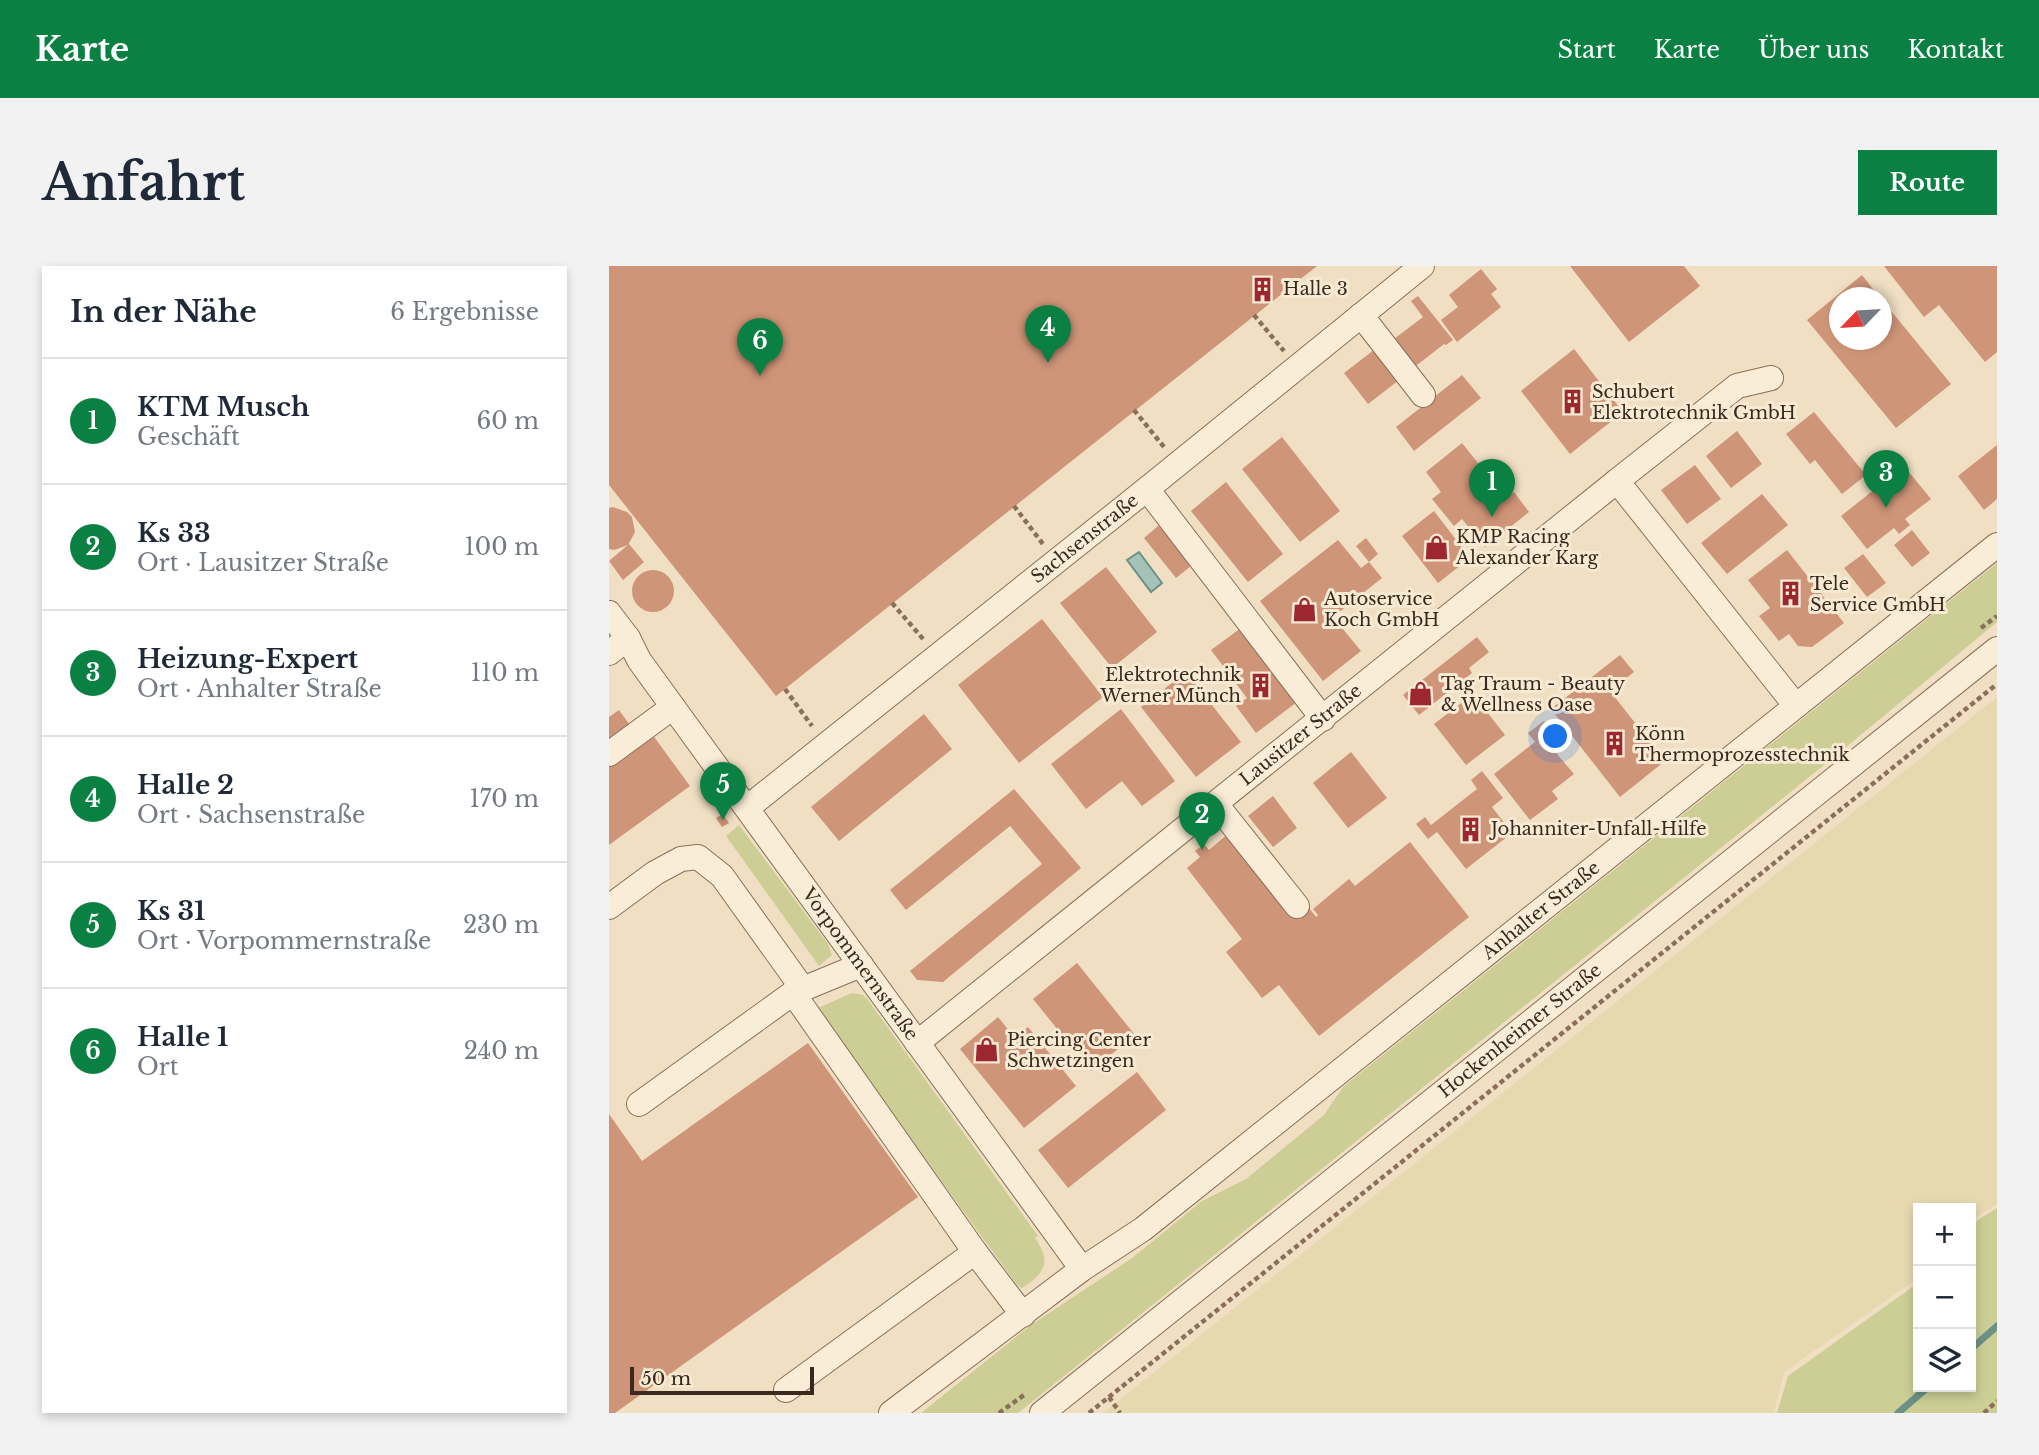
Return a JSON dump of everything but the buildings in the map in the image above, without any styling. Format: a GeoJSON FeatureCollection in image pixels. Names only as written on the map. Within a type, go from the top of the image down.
{"type":"FeatureCollection","features":[{"type":"Feature","properties":{"kind":"street","name":"Sachsenstraße"},"geometry":{"type":"LineString","coordinates":[[747,808],[1422,266]]}},
{"type":"Feature","properties":{"kind":"street"},"geometry":{"type":"LineString","coordinates":[[1361,316],[1423,395]]}},
{"type":"Feature","properties":{"kind":"street","name":"Lausitzer Straße"},"geometry":{"type":"LineString","coordinates":[[917,1043],[1737,386],[1771,378]]}},
{"type":"Feature","properties":{"kind":"street"},"geometry":{"type":"LineString","coordinates":[[1617,481],[1796,706]]}},
{"type":"Feature","properties":{"kind":"street"},"geometry":{"type":"LineString","coordinates":[[1147,489],[1323,719]]}},
{"type":"Feature","properties":{"kind":"street","name":"Anhalter Straße"},"geometry":{"type":"LineString","coordinates":[[1082,1269],[1143,1228],[1997,545]]}},
{"type":"Feature","properties":{"kind":"street","name":"Vorpommernstraße"},"geometry":{"type":"LineString","coordinates":[[609,613],[619,645],[639,660],[1082,1269]]}},
{"type":"Feature","properties":{"kind":"street","name":"Hockenheimer Straße"},"geometry":{"type":"LineString","coordinates":[[1042,1413],[1997,649]]}},
{"type":"Feature","properties":{"kind":"street"},"geometry":{"type":"LineString","coordinates":[[609,754],[673,707]]}},
{"type":"Feature","properties":{"kind":"street"},"geometry":{"type":"LineString","coordinates":[[1216,804],[1297,906]]}},
{"type":"Feature","properties":{"kind":"street"},"geometry":{"type":"LineString","coordinates":[[609,907],[655,873],[681,859],[698,857],[722,876],[975,1252],[1023,1315]]}},
{"type":"Feature","properties":{"kind":"street"},"geometry":{"type":"LineString","coordinates":[[639,1104],[798,991],[861,965]]}},
{"type":"Feature","properties":{"kind":"street"},"geometry":{"type":"LineString","coordinates":[[786,1390],[975,1252]]}},
{"type":"Feature","properties":{"kind":"street"},"geometry":{"type":"LineString","coordinates":[[891,1413],[1082,1269]]}},
{"type":"Feature","properties":{"kind":"path"},"geometry":{"type":"LineString","coordinates":[[1254,315],[1285,351]]}},
{"type":"Feature","properties":{"kind":"path"},"geometry":{"type":"LineString","coordinates":[[1135,410],[1165,448]]}},
{"type":"Feature","properties":{"kind":"path"},"geometry":{"type":"LineString","coordinates":[[1014,506],[1043,545]]}},
{"type":"Feature","properties":{"kind":"path"},"geometry":{"type":"LineString","coordinates":[[893,603],[924,641]]}},
{"type":"Feature","properties":{"kind":"path"},"geometry":{"type":"LineString","coordinates":[[1089,1413],[1997,684]]}},
{"type":"Feature","properties":{"kind":"path"},"geometry":{"type":"LineString","coordinates":[[785,689],[815,729]]}},
{"type":"Feature","properties":{"kind":"path"},"geometry":{"type":"LineString","coordinates":[[1109,1397],[1120,1413]]}},
{"type":"Feature","properties":{"kind":"path"},"geometry":{"type":"LineString","coordinates":[[1984,1413],[1997,1401]]}},
{"type":"Feature","properties":{"kind":"shaded area"},"geometry":{"type":"Polygon","coordinates":[[[1997,697],[1997,1204],[1976,1217],[1976,1203],[1913,1203],[1913,1282],[1784,1372],[1774,1413],[1103,1413],[1997,697]]]}},
{"type":"Feature","properties":{"kind":"green space"},"geometry":{"type":"Polygon","coordinates":[[[1997,563],[1997,622],[1839,753],[1018,1413],[921,1413],[1031,1325],[1132,1258],[1202,1201],[1246,1179],[1324,1115],[1343,1087],[1997,563]]]}},
{"type":"Feature","properties":{"kind":"green space"},"geometry":{"type":"Polygon","coordinates":[[[739,825],[828,944],[832,955],[819,966],[726,836],[739,825]]]}},
{"type":"Feature","properties":{"kind":"green space"},"geometry":{"type":"Polygon","coordinates":[[[852,993],[863,995],[868,1000],[1038,1236],[1035,1238],[1043,1254],[1043,1266],[1041,1272],[1022,1288],[1017,1285],[816,1009],[852,993]]]}},
{"type":"Feature","properties":{"kind":"green space"},"geometry":{"type":"Polygon","coordinates":[[[1997,1208],[1997,1413],[1777,1413],[1788,1376],[1913,1287],[1913,1392],[1976,1392],[1978,1220],[1997,1208]]]}},
{"type":"Feature","properties":{"kind":"water"},"geometry":{"type":"Polygon","coordinates":[[[1139,552],[1162,583],[1151,592],[1127,560],[1139,552]]]}},
{"type":"Feature","properties":{"kind":"waterway"},"geometry":{"type":"LineString","coordinates":[[1976,1345],[1997,1326]]}},
{"type":"Feature","properties":{"kind":"waterway"},"geometry":{"type":"LineString","coordinates":[[1898,1413],[1922,1392]]}},
{"type":"Feature","properties":{"kind":"place","name":"Halle 3"},"geometry":{"type":"Point","coordinates":[1263,289]}},
{"type":"Feature","properties":{"kind":"place","name":"Halle 2"},"geometry":{"type":"Point","coordinates":[1048,363]}},
{"type":"Feature","properties":{"kind":"place","name":"Halle 1"},"geometry":{"type":"Point","coordinates":[760,376]}},
{"type":"Feature","properties":{"kind":"place","name":"Schubert Elektrotechnik GmbH"},"geometry":{"type":"Point","coordinates":[1572,402]}},
{"type":"Feature","properties":{"kind":"place","name":"Heizung-Expert"},"geometry":{"type":"Point","coordinates":[1886,508]}},
{"type":"Feature","properties":{"kind":"place","name":"KTM Musch"},"geometry":{"type":"Point","coordinates":[1492,517]}},
{"type":"Feature","properties":{"kind":"place","name":"KMP Racing Alexander Karg"},"geometry":{"type":"Point","coordinates":[1436,547]}},
{"type":"Feature","properties":{"kind":"place","name":"Tele Service GmbH"},"geometry":{"type":"Point","coordinates":[1790,594]}},
{"type":"Feature","properties":{"kind":"place","name":"Autoservice Koch GmbH"},"geometry":{"type":"Point","coordinates":[1304,609]}},
{"type":"Feature","properties":{"kind":"place","name":"Elektrotechnik Werner Münch"},"geometry":{"type":"Point","coordinates":[1261,685]}},
{"type":"Feature","properties":{"kind":"place","name":"Tag Traum - Beauty & Wellness Oase"},"geometry":{"type":"Point","coordinates":[1421,694]}},
{"type":"Feature","properties":{"kind":"place","name":"Könn Thermoprozesstechnik"},"geometry":{"type":"Point","coordinates":[1615,744]}},
{"type":"Feature","properties":{"kind":"place","name":"Ks 31"},"geometry":{"type":"Point","coordinates":[723,820]}},
{"type":"Feature","properties":{"kind":"place","name":"Johanniter-Unfall-Hilfe"},"geometry":{"type":"Point","coordinates":[1471,829]}},
{"type":"Feature","properties":{"kind":"place","name":"Ks 33"},"geometry":{"type":"Point","coordinates":[1202,850]}},
{"type":"Feature","properties":{"kind":"place","name":"Piercing Center Schwetzingen"},"geometry":{"type":"Point","coordinates":[987,1050]}}]}
